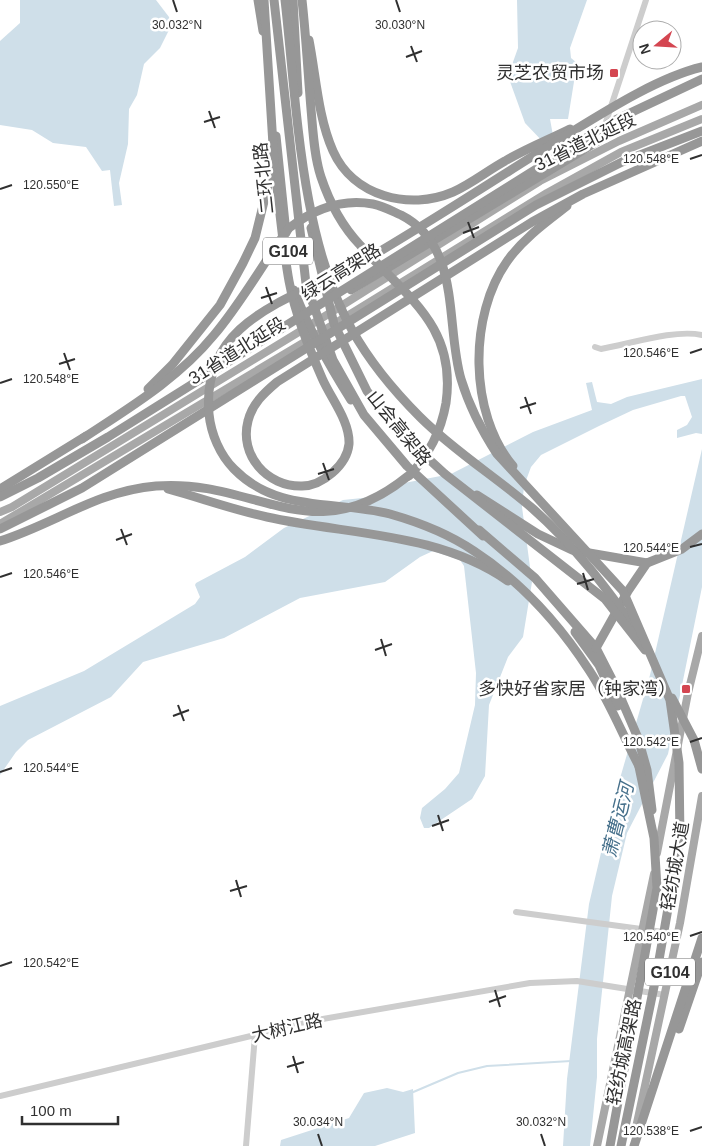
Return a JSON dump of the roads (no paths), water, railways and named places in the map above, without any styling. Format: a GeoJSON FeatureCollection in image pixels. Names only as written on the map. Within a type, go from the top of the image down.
{"type":"FeatureCollection","features":[{"type":"Feature","properties":{"kind":"highway","name":"二环北路"},"geometry":{"type":"LineString","coordinates":[[258,0],[272,99],[290,279],[313,337],[364,421],[407,468],[534,578],[596,648]]}},
{"type":"Feature","properties":{"kind":"highway"},"geometry":{"type":"LineString","coordinates":[[264,0],[274,161],[289,282],[302,325],[312,351],[315,359],[321,377],[348,430],[348,446],[341,462],[332,474],[311,484],[289,485],[278,483],[258,467],[248,446],[246,433],[248,420],[261,396],[277,382],[310,362],[318,356],[532,222],[583,194],[702,141]]}},
{"type":"Feature","properties":{"kind":"highway","name":"山会高架路"},"geometry":{"type":"LineString","coordinates":[[274,0],[306,284],[332,360],[364,416],[407,466],[537,585],[562,615],[599,665],[635,746]]}},
{"type":"Feature","properties":{"kind":"highway","name":"山会高架路"},"geometry":{"type":"LineString","coordinates":[[285,0],[303,155],[316,235],[335,294],[352,330],[368,357],[397,394],[422,419],[470,461],[531,508],[573,548],[610,593],[645,643]]}},
{"type":"Feature","properties":{"kind":"highway","name":"G104"},"geometry":{"type":"LineString","coordinates":[[293,0],[302,161],[309,220],[330,313],[367,391],[398,431],[445,474],[605,599],[654,663],[694,740],[702,769]]}},
{"type":"Feature","properties":{"kind":"highway"},"geometry":{"type":"LineString","coordinates":[[302,2],[321,106],[333,151],[351,176],[377,193],[409,200],[442,196],[464,187],[506,160],[595,117],[681,72],[702,67]]}},
{"type":"Feature","properties":{"kind":"highway"},"geometry":{"type":"LineString","coordinates":[[0,541],[103,496],[156,486],[190,486],[247,497],[292,510],[319,512],[342,510],[377,498],[408,476],[422,463],[434,444],[443,422],[448,380],[442,351],[433,326],[415,300],[360,246],[344,226],[320,175],[313,136],[302,2]]}},
{"type":"Feature","properties":{"kind":"highway","name":"绿云高架路"},"geometry":{"type":"LineString","coordinates":[[0,497],[38,478],[108,437],[596,131],[702,79]]}},
{"type":"Feature","properties":{"kind":"highway"},"geometry":{"type":"LineString","coordinates":[[595,117],[366,260],[264,310],[245,322],[225,346],[211,376],[209,396],[211,428],[226,461],[247,482],[281,498],[389,514],[433,530],[474,551],[536,601],[589,670],[643,769]]}},
{"type":"Feature","properties":{"kind":"highway"},"geometry":{"type":"LineString","coordinates":[[0,529],[82,488],[536,205],[622,162],[702,130]]}},
{"type":"Feature","properties":{"kind":"highway"},"geometry":{"type":"LineString","coordinates":[[351,290],[600,140]]}},
{"type":"Feature","properties":{"kind":"highway"},"geometry":{"type":"LineString","coordinates":[[82,439],[139,398],[172,365],[220,305],[244,264],[255,238],[274,161]]}},
{"type":"Feature","properties":{"kind":"highway"},"geometry":{"type":"LineString","coordinates":[[583,194],[529,235],[507,261],[492,290],[480,331],[478,359],[482,398],[492,429],[506,458],[623,591],[645,643]]}},
{"type":"Feature","properties":{"kind":"highway"},"geometry":{"type":"LineString","coordinates":[[0,489],[136,404],[176,374],[214,336],[289,228],[304,216],[322,208],[356,201],[382,206],[407,218],[424,232],[439,256],[449,291],[456,354],[468,400],[484,434],[497,454],[537,495]]}},
{"type":"Feature","properties":{"kind":"highway"},"geometry":{"type":"LineString","coordinates":[[320,274],[336,286],[351,290],[378,283]]}},
{"type":"Feature","properties":{"kind":"highway"},"geometry":{"type":"LineString","coordinates":[[445,474],[538,534],[572,550],[651,562]]}},
{"type":"Feature","properties":{"kind":"highway"},"geometry":{"type":"LineString","coordinates":[[156,486],[265,517],[417,541],[491,570],[536,601]]}},
{"type":"Feature","properties":{"kind":"highway"},"geometry":{"type":"LineString","coordinates":[[596,648],[628,591],[651,562],[682,549],[702,534]]}},
{"type":"Feature","properties":{"kind":"highway","name":"轻纺城高架路"},"geometry":{"type":"LineString","coordinates":[[621,1146],[656,977],[680,840],[680,763],[670,700],[645,643]]}},
{"type":"Feature","properties":{"kind":"highway","name":"G104"},"geometry":{"type":"LineString","coordinates":[[596,648],[631,721],[643,769],[657,849]]}},
{"type":"Feature","properties":{"kind":"highway","name":"轻纺城高架路"},"geometry":{"type":"LineString","coordinates":[[610,1146],[657,888],[654,838],[643,769],[635,746]]}},
{"type":"Feature","properties":{"kind":"highway","name":"G104"},"geometry":{"type":"LineString","coordinates":[[634,1146],[689,983],[702,938]]}},
{"type":"Feature","properties":{"kind":"highway"},"geometry":{"type":"LineString","coordinates":[[634,1146],[702,962]]}},
{"type":"Feature","properties":{"kind":"main road","name":"31省道北延段"},"geometry":{"type":"LineString","coordinates":[[0,512],[12,507],[330,313],[549,176],[619,141],[702,105]]}},
{"type":"Feature","properties":{"kind":"main road"},"geometry":{"type":"LineString","coordinates":[[0,524],[313,337],[547,193],[645,142],[702,119]]}},
{"type":"Feature","properties":{"kind":"main road"},"geometry":{"type":"LineString","coordinates":[[645,142],[702,130]]}},
{"type":"Feature","properties":{"kind":"main road","name":"G104"},"geometry":{"type":"LineString","coordinates":[[657,849],[688,693],[702,636]]}},
{"type":"Feature","properties":{"kind":"main road","name":"轻纺城大道"},"geometry":{"type":"LineString","coordinates":[[634,1146],[678,934],[702,796]]}},
{"type":"Feature","properties":{"kind":"main road","name":"轻纺城大道"},"geometry":{"type":"LineString","coordinates":[[597,1146],[653,881],[657,849]]}},
{"type":"Feature","properties":{"kind":"street"},"geometry":{"type":"LineString","coordinates":[[600,140],[646,0]]}},
{"type":"Feature","properties":{"kind":"street"},"geometry":{"type":"LineString","coordinates":[[595,346],[601,349],[666,336],[694,333],[702,335]]}},
{"type":"Feature","properties":{"kind":"street"},"geometry":{"type":"LineString","coordinates":[[516,912],[678,934]]}},
{"type":"Feature","properties":{"kind":"street","name":"大树江路"},"geometry":{"type":"LineString","coordinates":[[0,1096],[255,1035],[288,1025],[521,984],[577,981],[665,995]]}},
{"type":"Feature","properties":{"kind":"street"},"geometry":{"type":"LineString","coordinates":[[246,1146],[255,1035]]}},
{"type":"Feature","properties":{"kind":"water"},"geometry":{"type":"Polygon","coordinates":[[[20,0],[156,0],[169,17],[171,26],[160,48],[144,64],[137,95],[129,109],[128,144],[119,183],[122,205],[114,206],[110,170],[102,171],[86,147],[53,143],[32,130],[0,125],[0,41],[20,23],[20,0]]]}},
{"type":"Feature","properties":{"kind":"water"},"geometry":{"type":"Polygon","coordinates":[[[517,0],[587,0],[570,48],[571,58],[577,63],[568,119],[550,119],[554,141],[546,145],[525,123],[508,76],[518,48],[517,0]]]}},
{"type":"Feature","properties":{"kind":"water"},"geometry":{"type":"Polygon","coordinates":[[[702,379],[702,434],[696,433],[677,438],[677,430],[687,425],[692,417],[685,396],[681,396],[633,410],[599,426],[541,455],[531,467],[524,486],[522,507],[532,582],[523,637],[508,657],[489,705],[485,776],[472,799],[429,828],[424,828],[420,818],[422,808],[445,789],[459,773],[475,705],[476,673],[464,566],[460,560],[433,551],[420,557],[385,582],[300,598],[224,638],[143,662],[111,697],[28,740],[16,752],[0,775],[0,706],[84,671],[195,604],[200,597],[195,585],[196,583],[245,557],[284,528],[343,500],[372,497],[399,484],[451,474],[533,432],[592,410],[586,383],[592,382],[597,402],[611,404],[627,397],[702,379]]]}},
{"type":"Feature","properties":{"kind":"water","name":"萧曹运河"},"geometry":{"type":"Polygon","coordinates":[[[702,449],[702,587],[668,754],[627,833],[612,896],[597,1039],[597,1077],[590,1146],[563,1146],[567,1079],[589,904],[612,806],[650,675],[702,449]]]}},
{"type":"Feature","properties":{"kind":"water"},"geometry":{"type":"Polygon","coordinates":[[[387,1088],[403,1092],[413,1089],[415,1133],[375,1146],[280,1146],[281,1140],[349,1118],[364,1093],[387,1088]]]}},
{"type":"Feature","properties":{"kind":"waterway"},"geometry":{"type":"LineString","coordinates":[[411,1093],[458,1073],[487,1066],[571,1061]]}},
{"type":"Feature","properties":{"kind":"place","name":"灵芝农贸市场"},"geometry":{"type":"Point","coordinates":[614,73]}},
{"type":"Feature","properties":{"kind":"place","name":"多快好省家居（钟家湾）"},"geometry":{"type":"Point","coordinates":[686,689]}}]}
